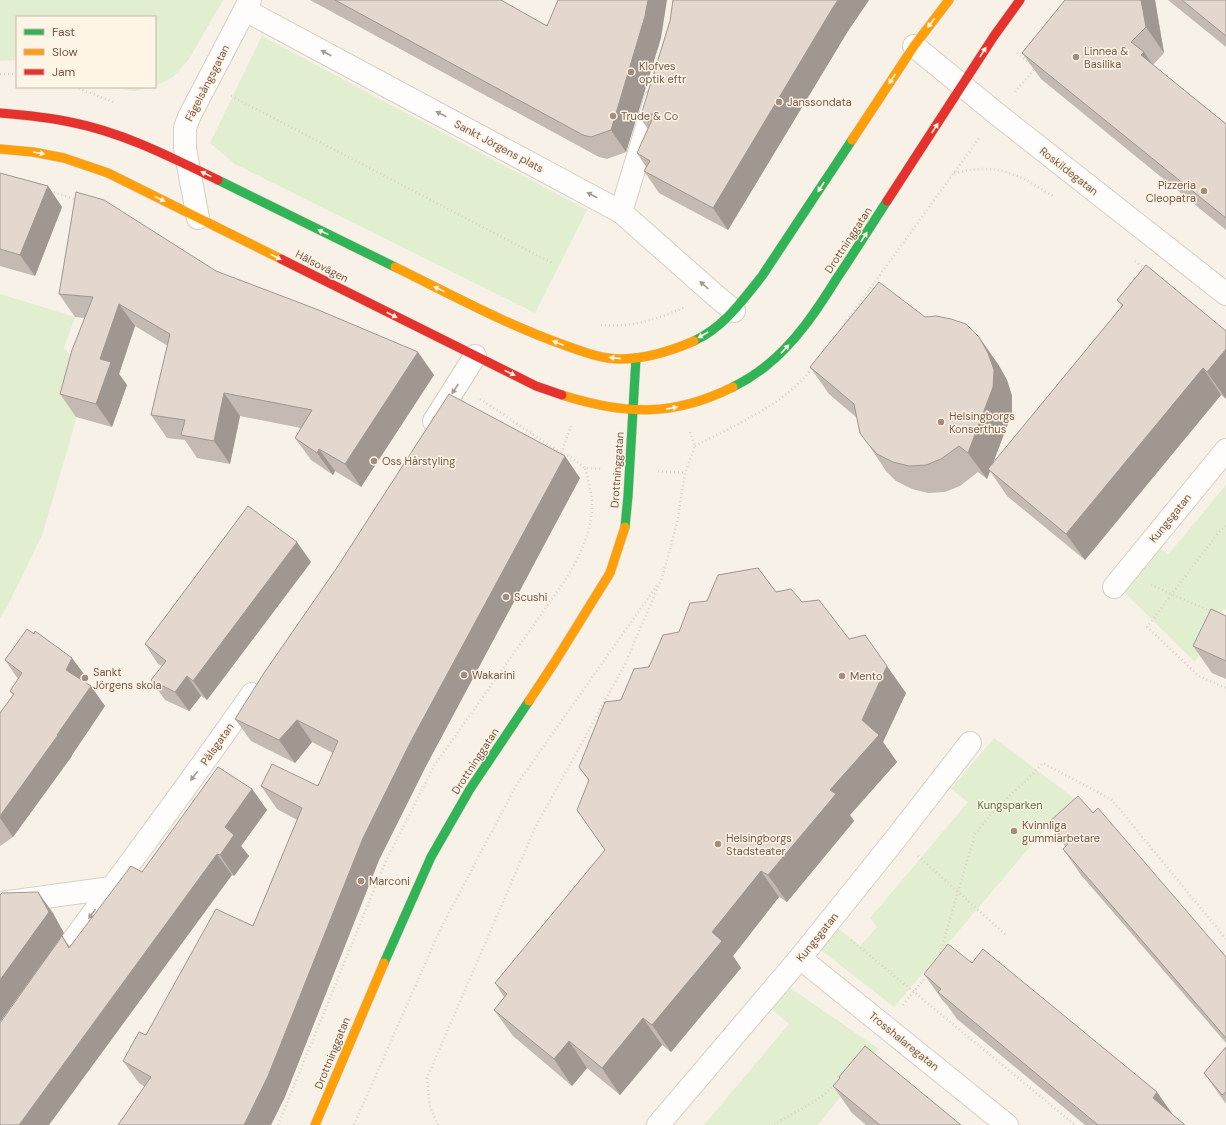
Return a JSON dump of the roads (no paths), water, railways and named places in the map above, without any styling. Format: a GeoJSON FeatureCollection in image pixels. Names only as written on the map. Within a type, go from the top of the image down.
{"type":"FeatureCollection","features":[{"type":"Feature","properties":{"kind":"main road"},"geometry":{"type":"LineString","coordinates":[[0,112],[46,116],[88,126],[130,139],[189,166],[506,322],[570,348],[605,357],[620,359],[636,358],[658,355],[698,338],[717,327],[734,311],[762,276],[914,46],[949,0]]}},
{"type":"Feature","properties":{"kind":"main road","name":"Drottninggatan"},"geometry":{"type":"LineString","coordinates":[[633,410],[665,409],[714,395],[752,376],[781,354],[816,311],[994,36],[1020,0]]}},
{"type":"Feature","properties":{"kind":"main road","name":"Hälsovägen"},"geometry":{"type":"LineString","coordinates":[[0,149],[33,152],[64,158],[108,173],[536,386],[600,405],[633,410]]}},
{"type":"Feature","properties":{"kind":"main road","name":"Drottninggatan"},"geometry":{"type":"LineString","coordinates":[[315,1125],[372,989],[431,857],[470,789],[556,660],[610,573],[626,523],[636,358]]}},
{"type":"Feature","properties":{"kind":"street","name":"Fågelsångsgatan"},"geometry":{"type":"LineString","coordinates":[[198,218],[185,148],[185,128],[206,83],[247,5]]}},
{"type":"Feature","properties":{"kind":"street","name":"Sankt Jörgens plats"},"geometry":{"type":"LineString","coordinates":[[247,5],[621,212],[734,311]]}},
{"type":"Feature","properties":{"kind":"street","name":"Roskildegatan"},"geometry":{"type":"LineString","coordinates":[[914,46],[997,114],[1226,294]]}},
{"type":"Feature","properties":{"kind":"street"},"geometry":{"type":"LineString","coordinates":[[621,212],[662,79]]}},
{"type":"Feature","properties":{"kind":"street"},"geometry":{"type":"LineString","coordinates":[[423,438],[475,356]]}},
{"type":"Feature","properties":{"kind":"street","name":"Kungsgatan"},"geometry":{"type":"LineString","coordinates":[[1119,580],[1226,450]]}},
{"type":"Feature","properties":{"kind":"street","name":"Pålsgatan"},"geometry":{"type":"LineString","coordinates":[[42,985],[111,888],[210,756],[264,677]]}},
{"type":"Feature","properties":{"kind":"street","name":"Kungsgatan"},"geometry":{"type":"LineString","coordinates":[[658,1125],[800,958],[970,743]]}},
{"type":"Feature","properties":{"kind":"street"},"geometry":{"type":"LineString","coordinates":[[0,903],[111,888]]}},
{"type":"Feature","properties":{"kind":"street","name":"Trosshalaregatan"},"geometry":{"type":"LineString","coordinates":[[800,958],[1007,1125]]}},
{"type":"Feature","properties":{"kind":"place","name":"Linnea & Basilika"},"geometry":{"type":"Point","coordinates":[1076,57]}},
{"type":"Feature","properties":{"kind":"place","name":"Klofves optik eftr"},"geometry":{"type":"Point","coordinates":[631,72]}},
{"type":"Feature","properties":{"kind":"place","name":"Janssondata"},"geometry":{"type":"Point","coordinates":[779,102]}},
{"type":"Feature","properties":{"kind":"place","name":"Trude & Co"},"geometry":{"type":"Point","coordinates":[613,116]}},
{"type":"Feature","properties":{"kind":"place","name":"Pizzeria Cleopatra"},"geometry":{"type":"Point","coordinates":[1204,191]}},
{"type":"Feature","properties":{"kind":"place","name":"Helsingborgs Konserthus"},"geometry":{"type":"Point","coordinates":[941,422]}},
{"type":"Feature","properties":{"kind":"place","name":"Oss Hårstyling"},"geometry":{"type":"Point","coordinates":[374,461]}},
{"type":"Feature","properties":{"kind":"place","name":"Scushi"},"geometry":{"type":"Point","coordinates":[506,597]}},
{"type":"Feature","properties":{"kind":"place","name":"Wakarini"},"geometry":{"type":"Point","coordinates":[464,675]}},
{"type":"Feature","properties":{"kind":"place","name":"Mento"},"geometry":{"type":"Point","coordinates":[842,676]}},
{"type":"Feature","properties":{"kind":"place","name":"Sankt Jörgens skola"},"geometry":{"type":"Point","coordinates":[85,678]}},
{"type":"Feature","properties":{"kind":"place","name":"Kvinnliga gummiarbetare"},"geometry":{"type":"Point","coordinates":[1014,831]}},
{"type":"Feature","properties":{"kind":"place","name":"Helsingborgs Stadsteater"},"geometry":{"type":"Point","coordinates":[718,844]}},
{"type":"Feature","properties":{"kind":"place","name":"Marconi"},"geometry":{"type":"Point","coordinates":[361,881]}},
{"type":"Feature","properties":{"kind":"park label","name":"Kungsparken"},"geometry":{"type":"Point","coordinates":[1010,805]}}]}
